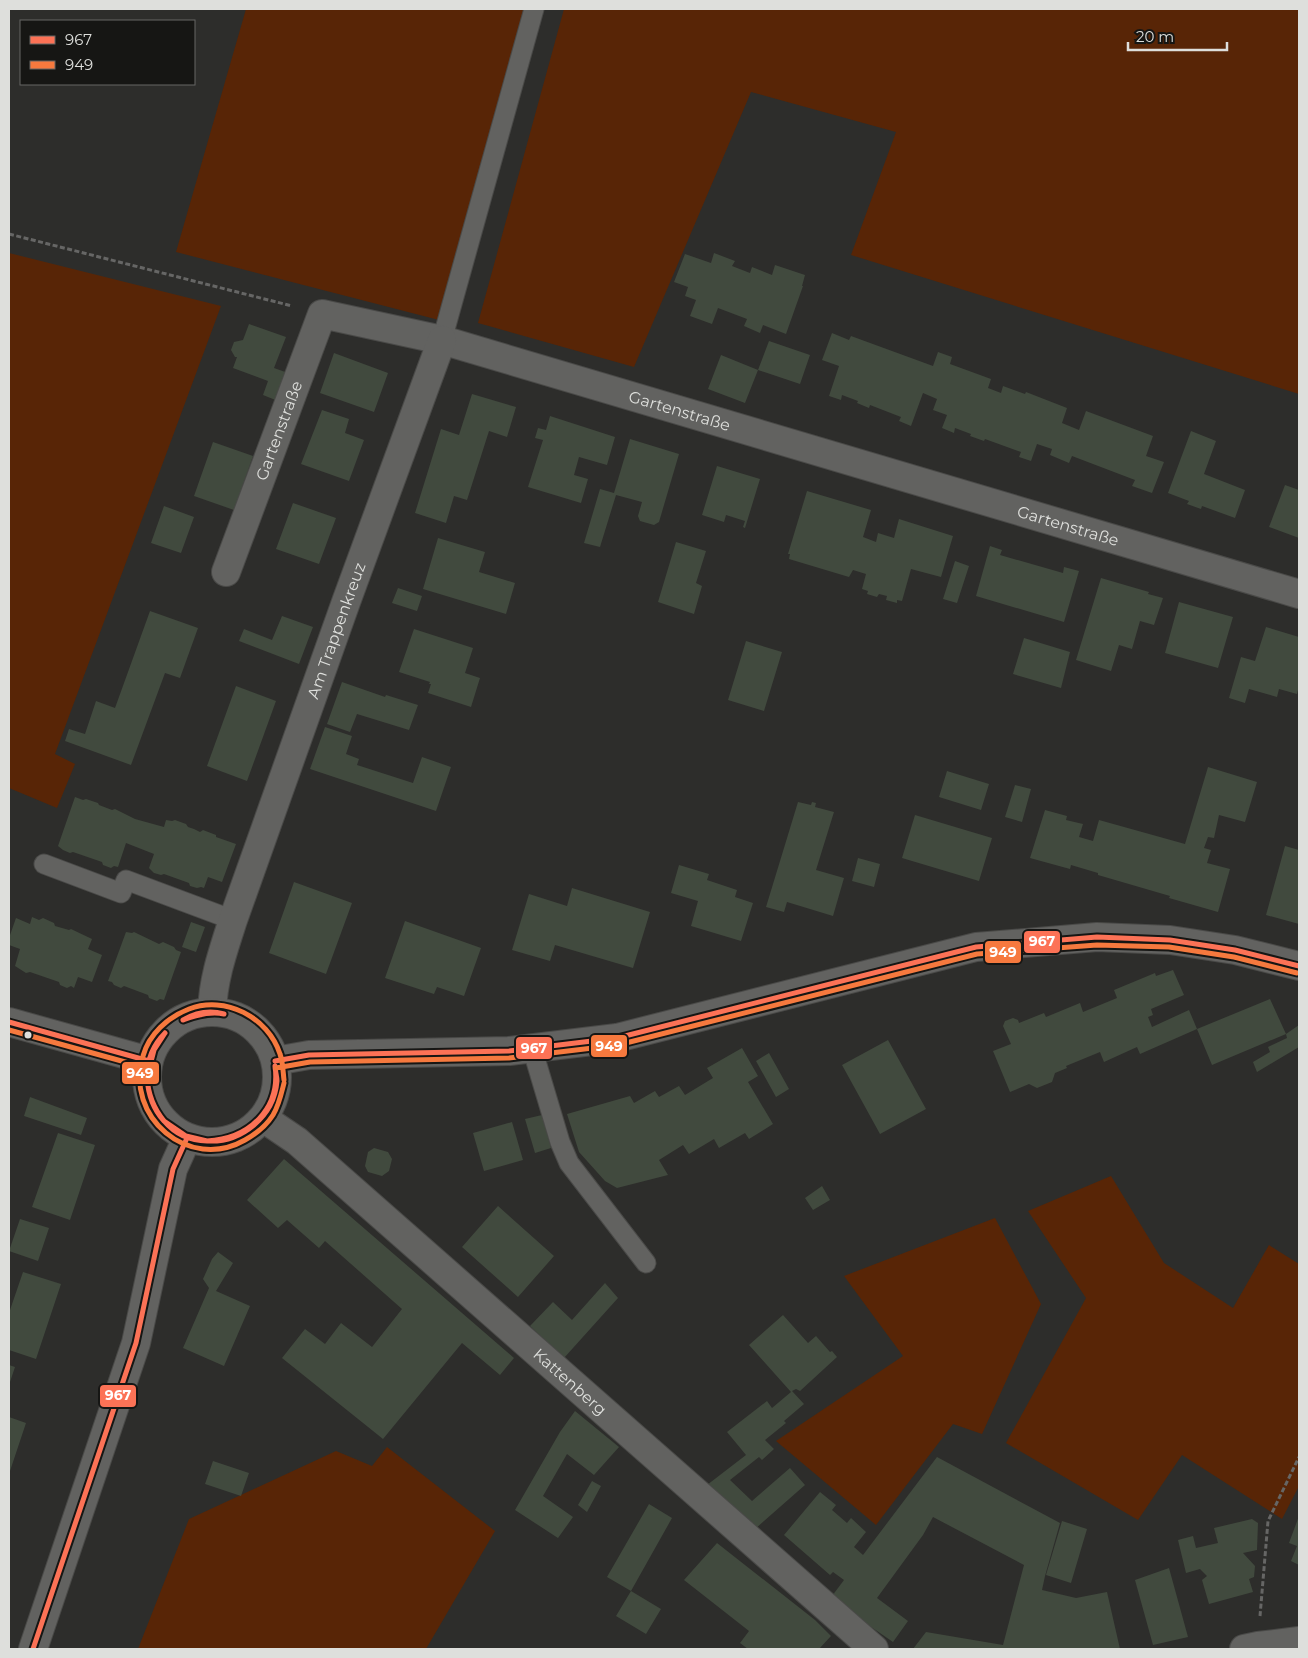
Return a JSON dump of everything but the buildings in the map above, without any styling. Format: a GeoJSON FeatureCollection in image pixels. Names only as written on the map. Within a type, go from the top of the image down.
{"type":"FeatureCollection","features":[{"type":"Feature","properties":{"kind":"street","name":"Gartenstraße"},"geometry":{"type":"LineString","coordinates":[[226,572],[322,314],[442,340],[1299,594]]}},
{"type":"Feature","properties":{"kind":"street","name":"Am Trappenkreuz"},"geometry":{"type":"LineString","coordinates":[[212,1012],[213,990],[221,955],[346,602],[442,340]]}},
{"type":"Feature","properties":{"kind":"street"},"geometry":{"type":"LineString","coordinates":[[275,1060],[309,1055],[509,1051],[617,1038],[976,946],[1097,937],[1170,940],[1235,950],[1299,966]]}},
{"type":"Feature","properties":{"kind":"street"},"geometry":{"type":"LineString","coordinates":[[212,1012],[229,1014],[244,1021],[258,1031],[268,1045],[275,1060],[277,1080],[273,1100],[263,1118],[247,1132],[228,1140],[208,1142],[188,1138],[171,1128],[159,1115],[150,1098],[146,1080],[149,1061],[157,1041],[172,1026],[191,1016],[212,1012]]}},
{"type":"Feature","properties":{"kind":"street"},"geometry":{"type":"LineString","coordinates":[[9,1022],[149,1061]]}},
{"type":"Feature","properties":{"kind":"street","name":"Kattenberg"},"geometry":{"type":"LineString","coordinates":[[263,1118],[297,1141],[874,1649]]}},
{"type":"Feature","properties":{"kind":"street"},"geometry":{"type":"LineString","coordinates":[[33,1649],[136,1343],[173,1169],[188,1138]]}},
{"type":"Feature","properties":{"kind":"street"},"geometry":{"type":"LineString","coordinates":[[1251,1647],[1299,1641]]}},
{"type":"Feature","properties":{"kind":"lane"},"geometry":{"type":"LineString","coordinates":[[442,340],[534,9]]}},
{"type":"Feature","properties":{"kind":"lane"},"geometry":{"type":"LineString","coordinates":[[44,864],[121,893],[126,880],[233,920]]}},
{"type":"Feature","properties":{"kind":"lane"},"geometry":{"type":"LineString","coordinates":[[532,1048],[560,1142],[569,1163],[646,1263]]}},
{"type":"Feature","properties":{"kind":"path"},"geometry":{"type":"LineString","coordinates":[[9,234],[322,314]]}},
{"type":"Feature","properties":{"kind":"path"},"geometry":{"type":"LineString","coordinates":[[1251,1647],[1268,1521],[1299,1457]]}},
{"type":"Feature","properties":{"kind":"shaded area"},"geometry":{"type":"Polygon","coordinates":[[[246,9],[524,9],[439,320],[176,252],[246,9]]]}},
{"type":"Feature","properties":{"kind":"shaded area"},"geometry":{"type":"Polygon","coordinates":[[[564,9],[1299,9],[1299,394],[851,255],[896,132],[751,92],[634,367],[478,323],[564,9]]]}},
{"type":"Feature","properties":{"kind":"shaded area"},"geometry":{"type":"Polygon","coordinates":[[[9,253],[221,306],[55,754],[75,764],[57,808],[9,788],[9,253]]]}},
{"type":"Feature","properties":{"kind":"shaded area"},"geometry":{"type":"Polygon","coordinates":[[[1111,1176],[1164,1263],[1233,1308],[1269,1245],[1299,1264],[1299,1486],[1282,1519],[1182,1455],[1138,1520],[1006,1443],[1086,1298],[1028,1211],[1111,1176]]]}},
{"type":"Feature","properties":{"kind":"shaded area"},"geometry":{"type":"Polygon","coordinates":[[[995,1218],[1041,1304],[982,1434],[953,1424],[876,1525],[776,1441],[903,1356],[844,1276],[995,1218]]]}},
{"type":"Feature","properties":{"kind":"shaded area"},"geometry":{"type":"Polygon","coordinates":[[[387,1447],[495,1531],[426,1649],[138,1649],[189,1519],[336,1451],[372,1466],[387,1447]]]}},
{"type":"Feature","properties":{"kind":"transit line","name":"967"},"geometry":{"type":"LineString","coordinates":[[275,1061],[309,1055],[509,1051],[617,1038],[976,947],[1097,937],[1170,940],[1235,950],[1299,966]]}},
{"type":"Feature","properties":{"kind":"transit line","name":"949"},"geometry":{"type":"LineString","coordinates":[[276,1068],[310,1062],[509,1058],[618,1045],[977,954],[1097,945],[1169,947],[1234,957],[1297,973]]}},
{"type":"Feature","properties":{"kind":"transit line","name":"949"},"geometry":{"type":"LineString","coordinates":[[284,1080],[280,1054],[266,1029],[244,1012],[217,1005],[203,1005],[181,1012],[160,1027],[146,1048],[140,1078],[143,1099],[152,1118],[166,1133],[183,1144],[203,1149],[224,1148],[245,1140],[257,1132],[273,1115],[280,1100],[284,1083]]}},
{"type":"Feature","properties":{"kind":"transit line","name":"967"},"geometry":{"type":"LineString","coordinates":[[183,1020],[203,1013],[224,1014]]}},
{"type":"Feature","properties":{"kind":"transit line","name":"967"},"geometry":{"type":"LineString","coordinates":[[183,1020],[203,1014],[224,1014]]}},
{"type":"Feature","properties":{"kind":"transit line","name":"967"},"geometry":{"type":"LineString","coordinates":[[9,1022],[149,1061]]}},
{"type":"Feature","properties":{"kind":"transit line","name":"949"},"geometry":{"type":"LineString","coordinates":[[9,1030],[147,1068]]}},
{"type":"Feature","properties":{"kind":"transit line","name":"967"},"geometry":{"type":"LineString","coordinates":[[147,1077],[148,1065],[152,1054],[157,1043],[165,1033]]}},
{"type":"Feature","properties":{"kind":"transit line","name":"967"},"geometry":{"type":"LineString","coordinates":[[147,1077],[154,1050],[165,1033]]}},
{"type":"Feature","properties":{"kind":"transit line","name":"967"},"geometry":{"type":"LineString","coordinates":[[207,1141],[232,1138],[254,1125],[270,1106],[275,1094],[277,1081],[275,1066]]}},
{"type":"Feature","properties":{"kind":"transit line","name":"967"},"geometry":{"type":"LineString","coordinates":[[207,1141],[222,1139],[236,1134],[249,1128],[259,1119],[273,1096],[276,1081],[275,1066]]}},
{"type":"Feature","properties":{"kind":"transit line","name":"967"},"geometry":{"type":"LineString","coordinates":[[147,1077],[152,1101],[164,1121]]}},
{"type":"Feature","properties":{"kind":"transit line","name":"967"},"geometry":{"type":"LineString","coordinates":[[147,1077],[152,1101],[164,1121]]}},
{"type":"Feature","properties":{"kind":"transit line","name":"967"},"geometry":{"type":"LineString","coordinates":[[164,1121],[186,1136],[207,1141]]}},
{"type":"Feature","properties":{"kind":"transit line","name":"967"},"geometry":{"type":"LineString","coordinates":[[164,1121],[183,1136],[207,1141]]}},
{"type":"Feature","properties":{"kind":"transit line","name":"967"},"geometry":{"type":"LineString","coordinates":[[33,1649],[136,1343],[173,1169],[187,1138]]}}]}
